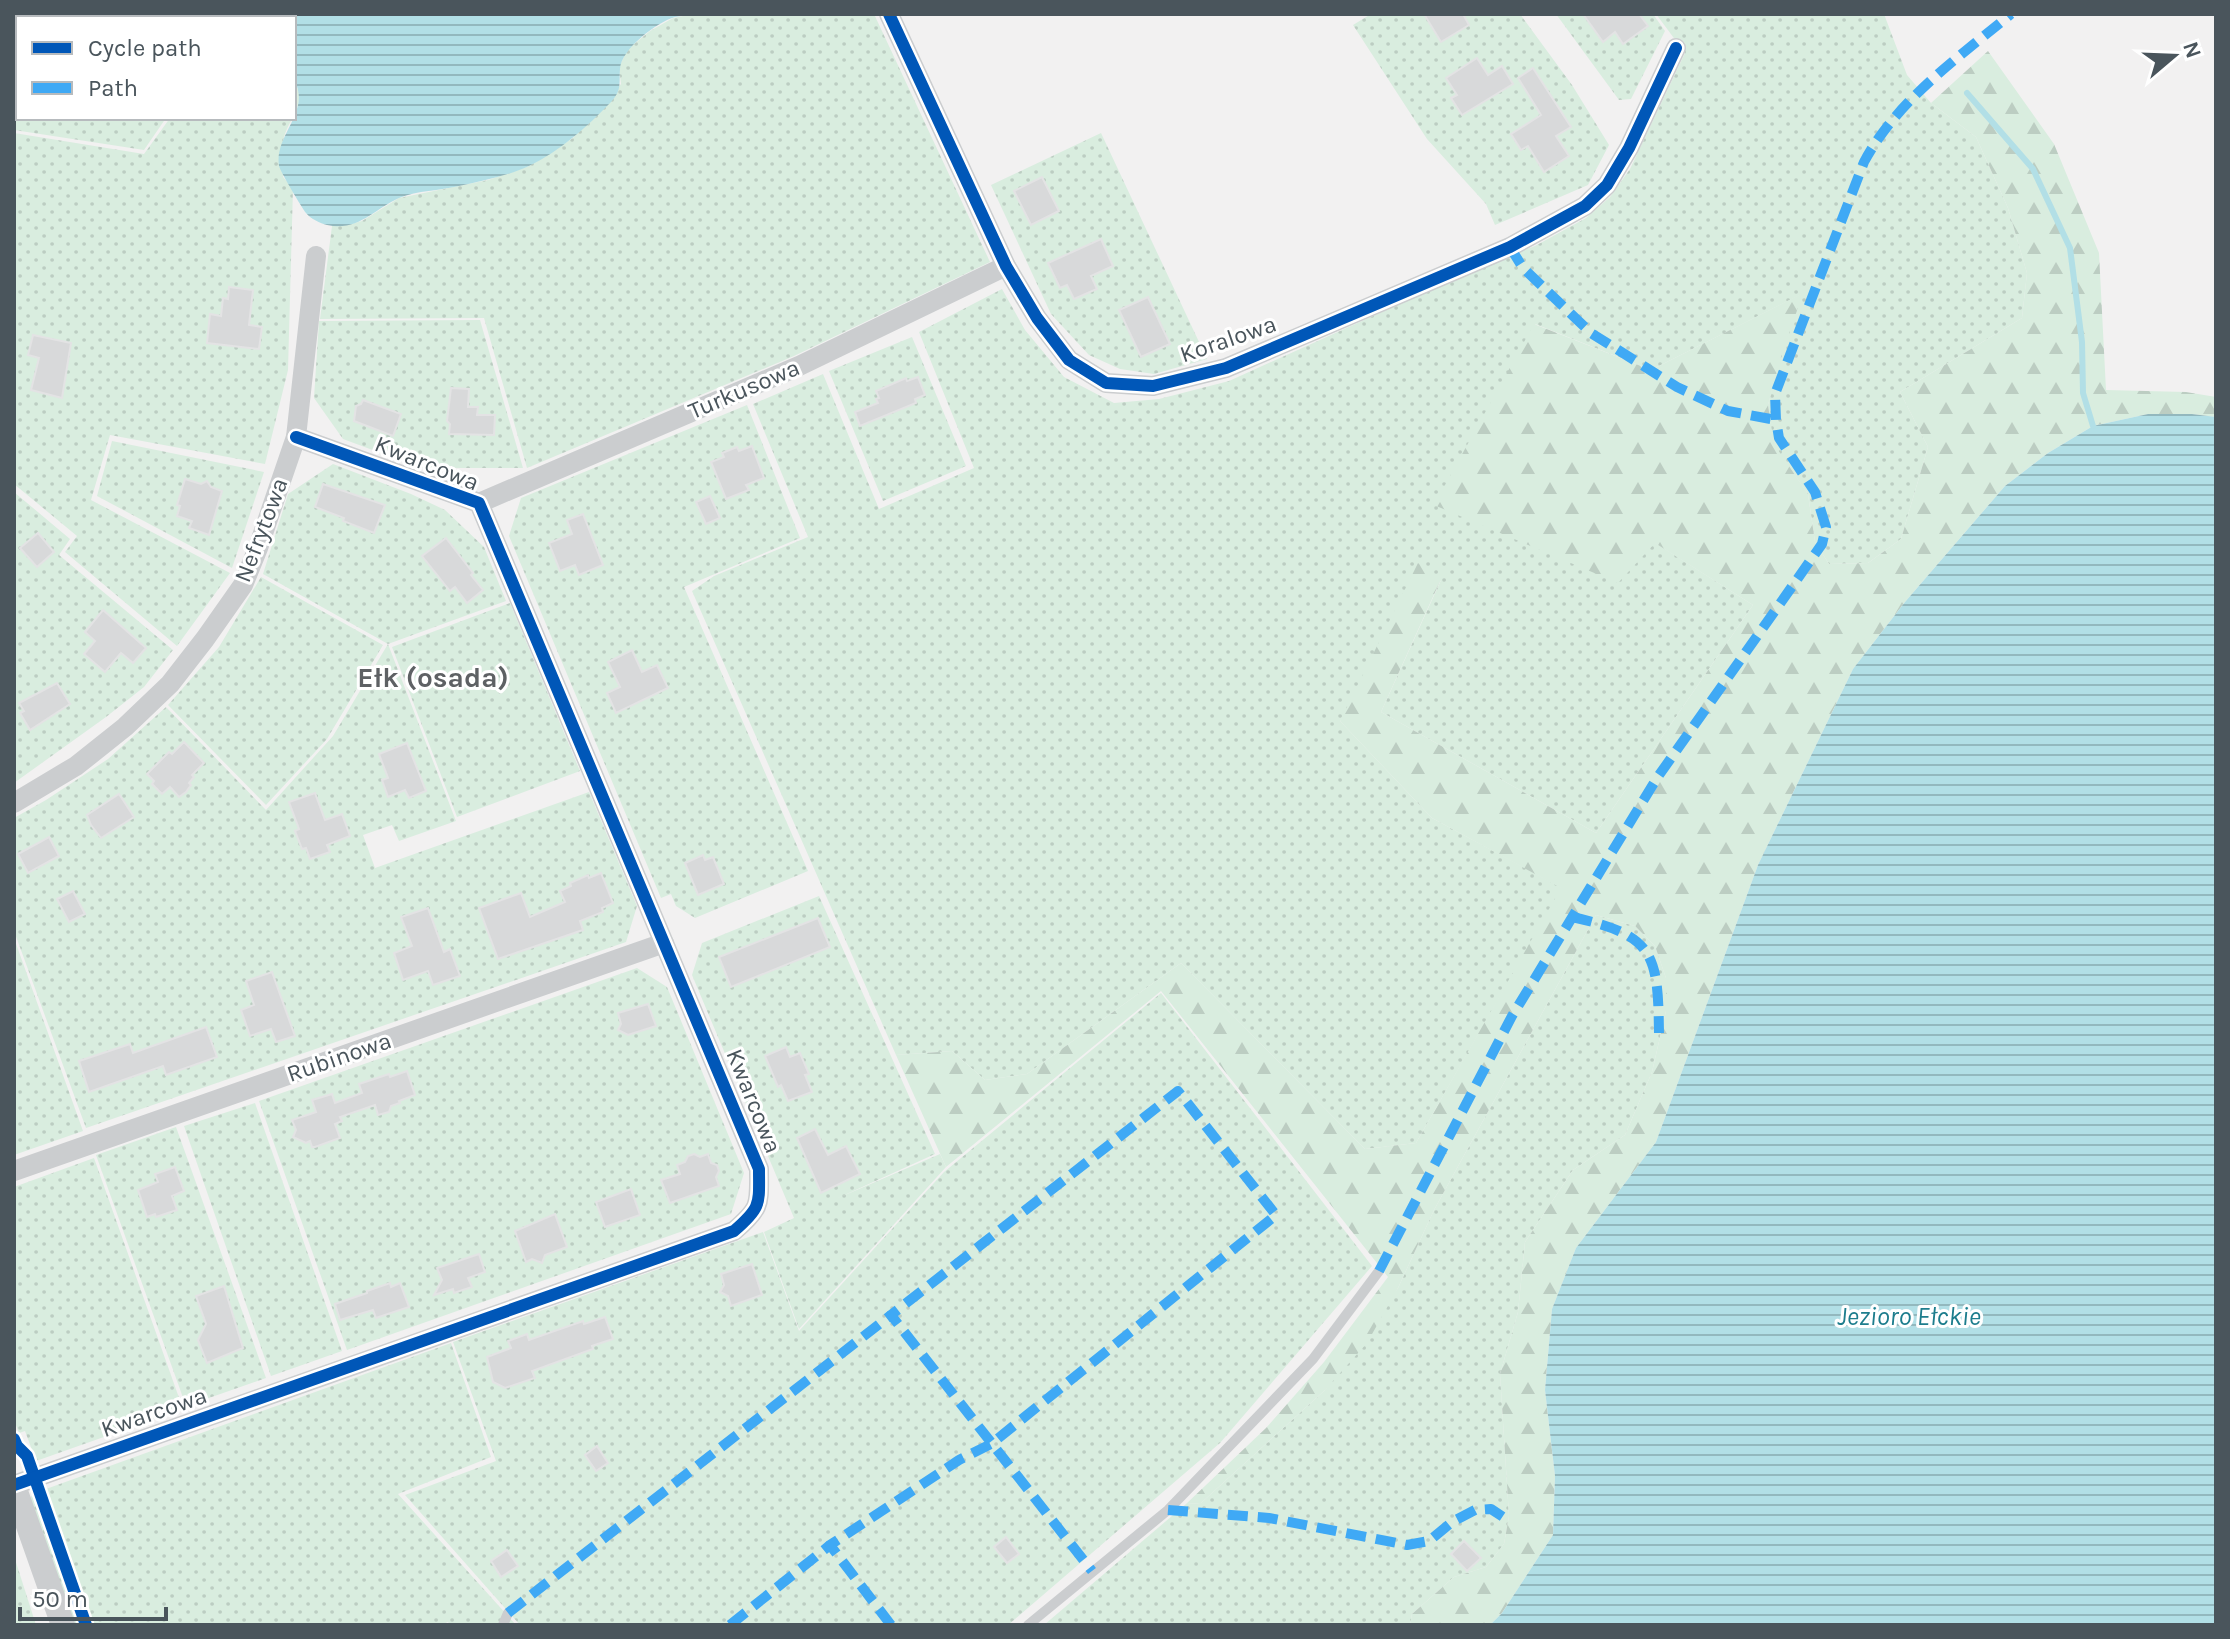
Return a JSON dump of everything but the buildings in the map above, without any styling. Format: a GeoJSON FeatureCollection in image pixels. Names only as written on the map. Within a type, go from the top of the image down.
{"type":"FeatureCollection","features":[{"type":"Feature","properties":{"kind":"street","name":"Koralowa"},"geometry":{"type":"LineString","coordinates":[[889,14],[1006,266],[1037,318],[1069,360],[1106,383],[1153,386],[1226,368],[1510,247],[1585,206],[1607,185],[1629,148],[1676,48]]}},
{"type":"Feature","properties":{"kind":"street","name":"Nefrytowa"},"geometry":{"type":"LineString","coordinates":[[14,803],[76,766],[125,727],[170,684],[243,585],[296,437],[316,256]]}},
{"type":"Feature","properties":{"kind":"street","name":"Turkusowa"},"geometry":{"type":"LineString","coordinates":[[479,503],[799,366],[1006,266]]}},
{"type":"Feature","properties":{"kind":"street","name":"Kwarcowa"},"geometry":{"type":"LineString","coordinates":[[14,1485],[734,1231],[750,1218],[759,1204],[759,1169],[479,503],[296,437]]}},
{"type":"Feature","properties":{"kind":"street","name":"Rubinowa"},"geometry":{"type":"LineString","coordinates":[[14,1171],[664,943]]}},
{"type":"Feature","properties":{"kind":"street"},"geometry":{"type":"LineString","coordinates":[[14,1485],[63,1625]]}},
{"type":"Feature","properties":{"kind":"lane"},"geometry":{"type":"LineString","coordinates":[[1028,1625],[1179,1499],[1313,1359],[1379,1271]]}},
{"type":"Feature","properties":{"kind":"lane"},"geometry":{"type":"LineString","coordinates":[[503,1625],[508,1613]]}},
{"type":"Feature","properties":{"kind":"green space"},"geometry":{"type":"Polygon","coordinates":[[[268,14],[268,16],[82,16],[268,14]]]}},
{"type":"Feature","properties":{"kind":"green space"},"geometry":{"type":"Polygon","coordinates":[[[693,14],[874,14],[990,262],[794,356],[527,468],[484,318],[320,319],[332,226],[362,221],[399,198],[488,180],[529,166],[573,138],[621,84],[619,67],[628,49],[673,18],[693,14]]]}},
{"type":"Feature","properties":{"kind":"green space"},"geometry":{"type":"Polygon","coordinates":[[[1371,14],[1520,14],[1572,85],[1609,145],[1588,185],[1495,225],[1486,204],[1427,139],[1353,25],[1371,14]]]}},
{"type":"Feature","properties":{"kind":"green space"},"geometry":{"type":"Polygon","coordinates":[[[1556,14],[1653,14],[1665,31],[1631,99],[1619,100],[1556,14]]]}},
{"type":"Feature","properties":{"kind":"green space"},"geometry":{"type":"Polygon","coordinates":[[[1656,14],[1884,14],[1907,75],[1931,103],[1976,137],[2008,208],[2027,273],[2022,318],[1900,392],[1928,447],[1901,539],[1868,563],[1829,564],[1815,542],[1808,494],[1773,444],[1768,405],[1780,357],[1802,294],[1651,370],[1535,324],[1654,542],[1753,605],[1596,833],[1381,712],[1441,580],[1340,721],[1432,818],[1562,888],[1416,1143],[1365,1149],[1181,963],[1027,1074],[985,1080],[952,1051],[896,1055],[692,591],[714,576],[808,537],[753,404],[823,374],[879,509],[974,468],[919,332],[1002,289],[1025,330],[1064,377],[1114,403],[1159,399],[1229,381],[1535,246],[1586,218],[1610,197],[1630,169],[1685,53],[1656,14]]]}},
{"type":"Feature","properties":{"kind":"green space"},"geometry":{"type":"Polygon","coordinates":[[[1988,51],[2054,144],[2099,253],[2106,390],[2186,392],[2216,397],[2216,417],[2148,414],[2093,426],[2048,453],[2005,486],[1905,602],[1853,669],[1758,865],[1656,1142],[1576,1248],[1552,1309],[1545,1390],[1555,1476],[1553,1535],[1502,1613],[1490,1625],[1410,1625],[1412,1614],[1454,1577],[1486,1567],[1504,1544],[1509,1516],[1500,1374],[1518,1312],[1525,1242],[1573,1170],[1625,1135],[1652,1072],[1666,1011],[1666,978],[1655,946],[1635,926],[1596,915],[1434,1210],[1398,1288],[1367,1343],[1325,1390],[1201,1503],[1186,1504],[1266,1428],[1324,1362],[1388,1277],[1161,991],[946,1167],[896,1055],[952,1051],[985,1080],[1027,1074],[1181,963],[1365,1149],[1416,1143],[1561,888],[1432,818],[1340,721],[1418,563],[1441,579],[1381,712],[1596,833],[1753,605],[1655,543],[1618,583],[1434,505],[1534,324],[1651,370],[1803,293],[1768,405],[1774,444],[1808,494],[1815,542],[1829,564],[1868,563],[1901,539],[1928,447],[1900,392],[2022,318],[2027,273],[2008,208],[1976,137],[1931,103],[1988,51]]]}},
{"type":"Feature","properties":{"kind":"green space"},"geometry":{"type":"Polygon","coordinates":[[[296,84],[299,98],[296,110],[296,84]]]}},
{"type":"Feature","properties":{"kind":"green space"},"geometry":{"type":"Polygon","coordinates":[[[16,102],[16,120],[165,120],[144,150],[14,130],[16,102]]]}},
{"type":"Feature","properties":{"kind":"green space"},"geometry":{"type":"Polygon","coordinates":[[[169,120],[292,120],[283,143],[283,177],[293,188],[288,370],[265,464],[110,435],[91,500],[230,573],[177,646],[65,552],[77,536],[14,484],[14,133],[144,154],[169,120]]]}},
{"type":"Feature","properties":{"kind":"green space"},"geometry":{"type":"Polygon","coordinates":[[[1101,133],[1207,359],[1154,374],[1120,369],[1089,355],[1051,314],[991,185],[1101,133]]]}},
{"type":"Feature","properties":{"kind":"green space"},"geometry":{"type":"Polygon","coordinates":[[[480,320],[523,468],[421,468],[343,439],[314,398],[319,321],[480,320]]]}},
{"type":"Feature","properties":{"kind":"green space"},"geometry":{"type":"Polygon","coordinates":[[[912,337],[966,466],[883,501],[829,371],[912,337]]]}},
{"type":"Feature","properties":{"kind":"green space"},"geometry":{"type":"Polygon","coordinates":[[[747,405],[800,538],[684,587],[808,871],[695,918],[676,906],[671,894],[661,898],[509,536],[521,498],[747,405]]]}},
{"type":"Feature","properties":{"kind":"green space"},"geometry":{"type":"Polygon","coordinates":[[[112,441],[264,472],[232,568],[97,496],[112,441]]]}},
{"type":"Feature","properties":{"kind":"green space"},"geometry":{"type":"Polygon","coordinates":[[[333,464],[445,510],[484,547],[506,601],[388,644],[263,574],[288,494],[333,464]]]}},
{"type":"Feature","properties":{"kind":"green space"},"geometry":{"type":"Polygon","coordinates":[[[14,492],[70,539],[59,555],[173,650],[144,687],[14,783],[14,492]]]}},
{"type":"Feature","properties":{"kind":"green space"},"geometry":{"type":"Polygon","coordinates":[[[261,577],[383,645],[327,739],[266,805],[168,705],[219,647],[261,577]]]}},
{"type":"Feature","properties":{"kind":"green space"},"geometry":{"type":"Polygon","coordinates":[[[510,603],[580,771],[457,817],[392,647],[510,603]]]}},
{"type":"Feature","properties":{"kind":"green space"},"geometry":{"type":"Polygon","coordinates":[[[388,644],[456,821],[399,841],[392,825],[363,835],[375,868],[589,792],[637,906],[626,942],[86,1128],[14,931],[14,818],[108,759],[166,707],[266,810],[333,736],[388,644]]]}},
{"type":"Feature","properties":{"kind":"green space"},"geometry":{"type":"Polygon","coordinates":[[[819,896],[935,1154],[838,1198],[940,1154],[946,1167],[799,1329],[764,1232],[794,1218],[692,975],[702,943],[819,896]]]}},
{"type":"Feature","properties":{"kind":"green space"},"geometry":{"type":"Polygon","coordinates":[[[1596,915],[1635,926],[1655,946],[1666,978],[1666,1011],[1652,1072],[1625,1135],[1573,1170],[1525,1242],[1518,1312],[1500,1374],[1509,1516],[1504,1544],[1486,1567],[1454,1577],[1412,1614],[1410,1625],[1044,1625],[1186,1504],[1201,1503],[1325,1390],[1398,1288],[1434,1210],[1596,915]]]}},
{"type":"Feature","properties":{"kind":"green space"},"geometry":{"type":"Polygon","coordinates":[[[14,938],[83,1131],[14,1155],[14,938]]]}},
{"type":"Feature","properties":{"kind":"green space"},"geometry":{"type":"Polygon","coordinates":[[[637,968],[667,987],[744,1173],[731,1214],[347,1350],[259,1101],[637,968]]]}},
{"type":"Feature","properties":{"kind":"green space"},"geometry":{"type":"Polygon","coordinates":[[[1161,993],[1372,1266],[1220,1443],[1008,1625],[520,1625],[405,1495],[496,1461],[453,1342],[763,1232],[799,1331],[944,1172],[1161,993]]]}},
{"type":"Feature","properties":{"kind":"green space"},"geometry":{"type":"Polygon","coordinates":[[[255,1103],[342,1351],[271,1376],[184,1126],[255,1103]]]}},
{"type":"Feature","properties":{"kind":"green space"},"geometry":{"type":"Polygon","coordinates":[[[176,1127],[266,1378],[186,1406],[96,1155],[176,1127]]]}},
{"type":"Feature","properties":{"kind":"green space"},"geometry":{"type":"Polygon","coordinates":[[[94,1158],[183,1409],[36,1461],[25,1431],[19,1433],[14,1420],[14,1187],[94,1158]]]}},
{"type":"Feature","properties":{"kind":"green space"},"geometry":{"type":"Polygon","coordinates":[[[451,1343],[491,1457],[398,1494],[516,1625],[450,1625],[448,1622],[441,1625],[92,1625],[46,1489],[451,1343]]]}},
{"type":"Feature","properties":{"kind":"green space"},"geometry":{"type":"Polygon","coordinates":[[[34,1493],[79,1625],[72,1625],[31,1508],[34,1493]]]}},
{"type":"Feature","properties":{"kind":"green space"},"geometry":{"type":"Polygon","coordinates":[[[14,1556],[36,1625],[14,1625],[14,1556]]]}},
{"type":"Feature","properties":{"kind":"water"},"geometry":{"type":"Polygon","coordinates":[[[693,14],[668,20],[641,37],[622,61],[615,98],[573,138],[552,153],[521,170],[494,178],[406,195],[357,222],[338,226],[321,223],[308,215],[279,166],[282,144],[293,120],[296,120],[299,102],[296,86],[296,16],[268,16],[693,14]]]}},
{"type":"Feature","properties":{"kind":"water","name":"Jezioro Ełckie"},"geometry":{"type":"Polygon","coordinates":[[[2148,414],[2216,417],[2216,1625],[1490,1625],[1502,1613],[1553,1535],[1555,1476],[1545,1390],[1552,1309],[1576,1248],[1656,1142],[1758,865],[1853,669],[1905,602],[2005,486],[2048,453],[2093,426],[2148,414]]]}},
{"type":"Feature","properties":{"kind":"waterway"},"geometry":{"type":"LineString","coordinates":[[1967,93],[2033,169],[2070,248],[2082,342],[2083,393],[2093,426]]}},
{"type":"Feature","properties":{"kind":"marked path"},"geometry":{"type":"LineString","coordinates":[[1379,1271],[1512,1016],[1657,778],[1822,544],[1826,527],[1815,492],[1779,438],[1775,394],[1864,162],[1893,119],[1911,100],[2011,14]]}},
{"type":"Feature","properties":{"kind":"marked path"},"geometry":{"type":"LineString","coordinates":[[1510,247],[1523,268],[1591,333],[1677,387],[1728,411],[1776,420]]}},
{"type":"Feature","properties":{"kind":"marked path"},"geometry":{"type":"LineString","coordinates":[[1572,917],[1620,931],[1646,952],[1657,984],[1659,1033]]}},
{"type":"Feature","properties":{"kind":"marked path"},"geometry":{"type":"LineString","coordinates":[[891,1625],[830,1545],[959,1460],[991,1444],[1276,1215],[1178,1091],[891,1315],[1092,1571]]}},
{"type":"Feature","properties":{"kind":"marked path"},"geometry":{"type":"LineString","coordinates":[[508,1613],[891,1315]]}},
{"type":"Feature","properties":{"kind":"marked path"},"geometry":{"type":"LineString","coordinates":[[1168,1510],[1269,1518],[1407,1545],[1429,1541],[1452,1522],[1475,1510],[1491,1509],[1503,1517]]}},
{"type":"Feature","properties":{"kind":"marked path"},"geometry":{"type":"LineString","coordinates":[[730,1625],[830,1545]]}},
{"type":"Feature","properties":{"kind":"cycle path"},"geometry":{"type":"LineString","coordinates":[[889,14],[1006,266],[1037,318],[1069,360],[1106,383],[1153,386],[1226,368],[1510,247],[1585,206],[1607,185],[1629,148],[1676,48]]}},
{"type":"Feature","properties":{"kind":"cycle path"},"geometry":{"type":"LineString","coordinates":[[14,1485],[734,1231],[750,1216],[757,1204],[759,1169],[479,503],[296,437]]}},
{"type":"Feature","properties":{"kind":"cycle path"},"geometry":{"type":"LineString","coordinates":[[14,1439],[27,1456],[86,1625]]}},
{"type":"Feature","properties":{"kind":"district","name":"Ełk (osada)"},"geometry":{"type":"Point","coordinates":[433,677]}}]}
